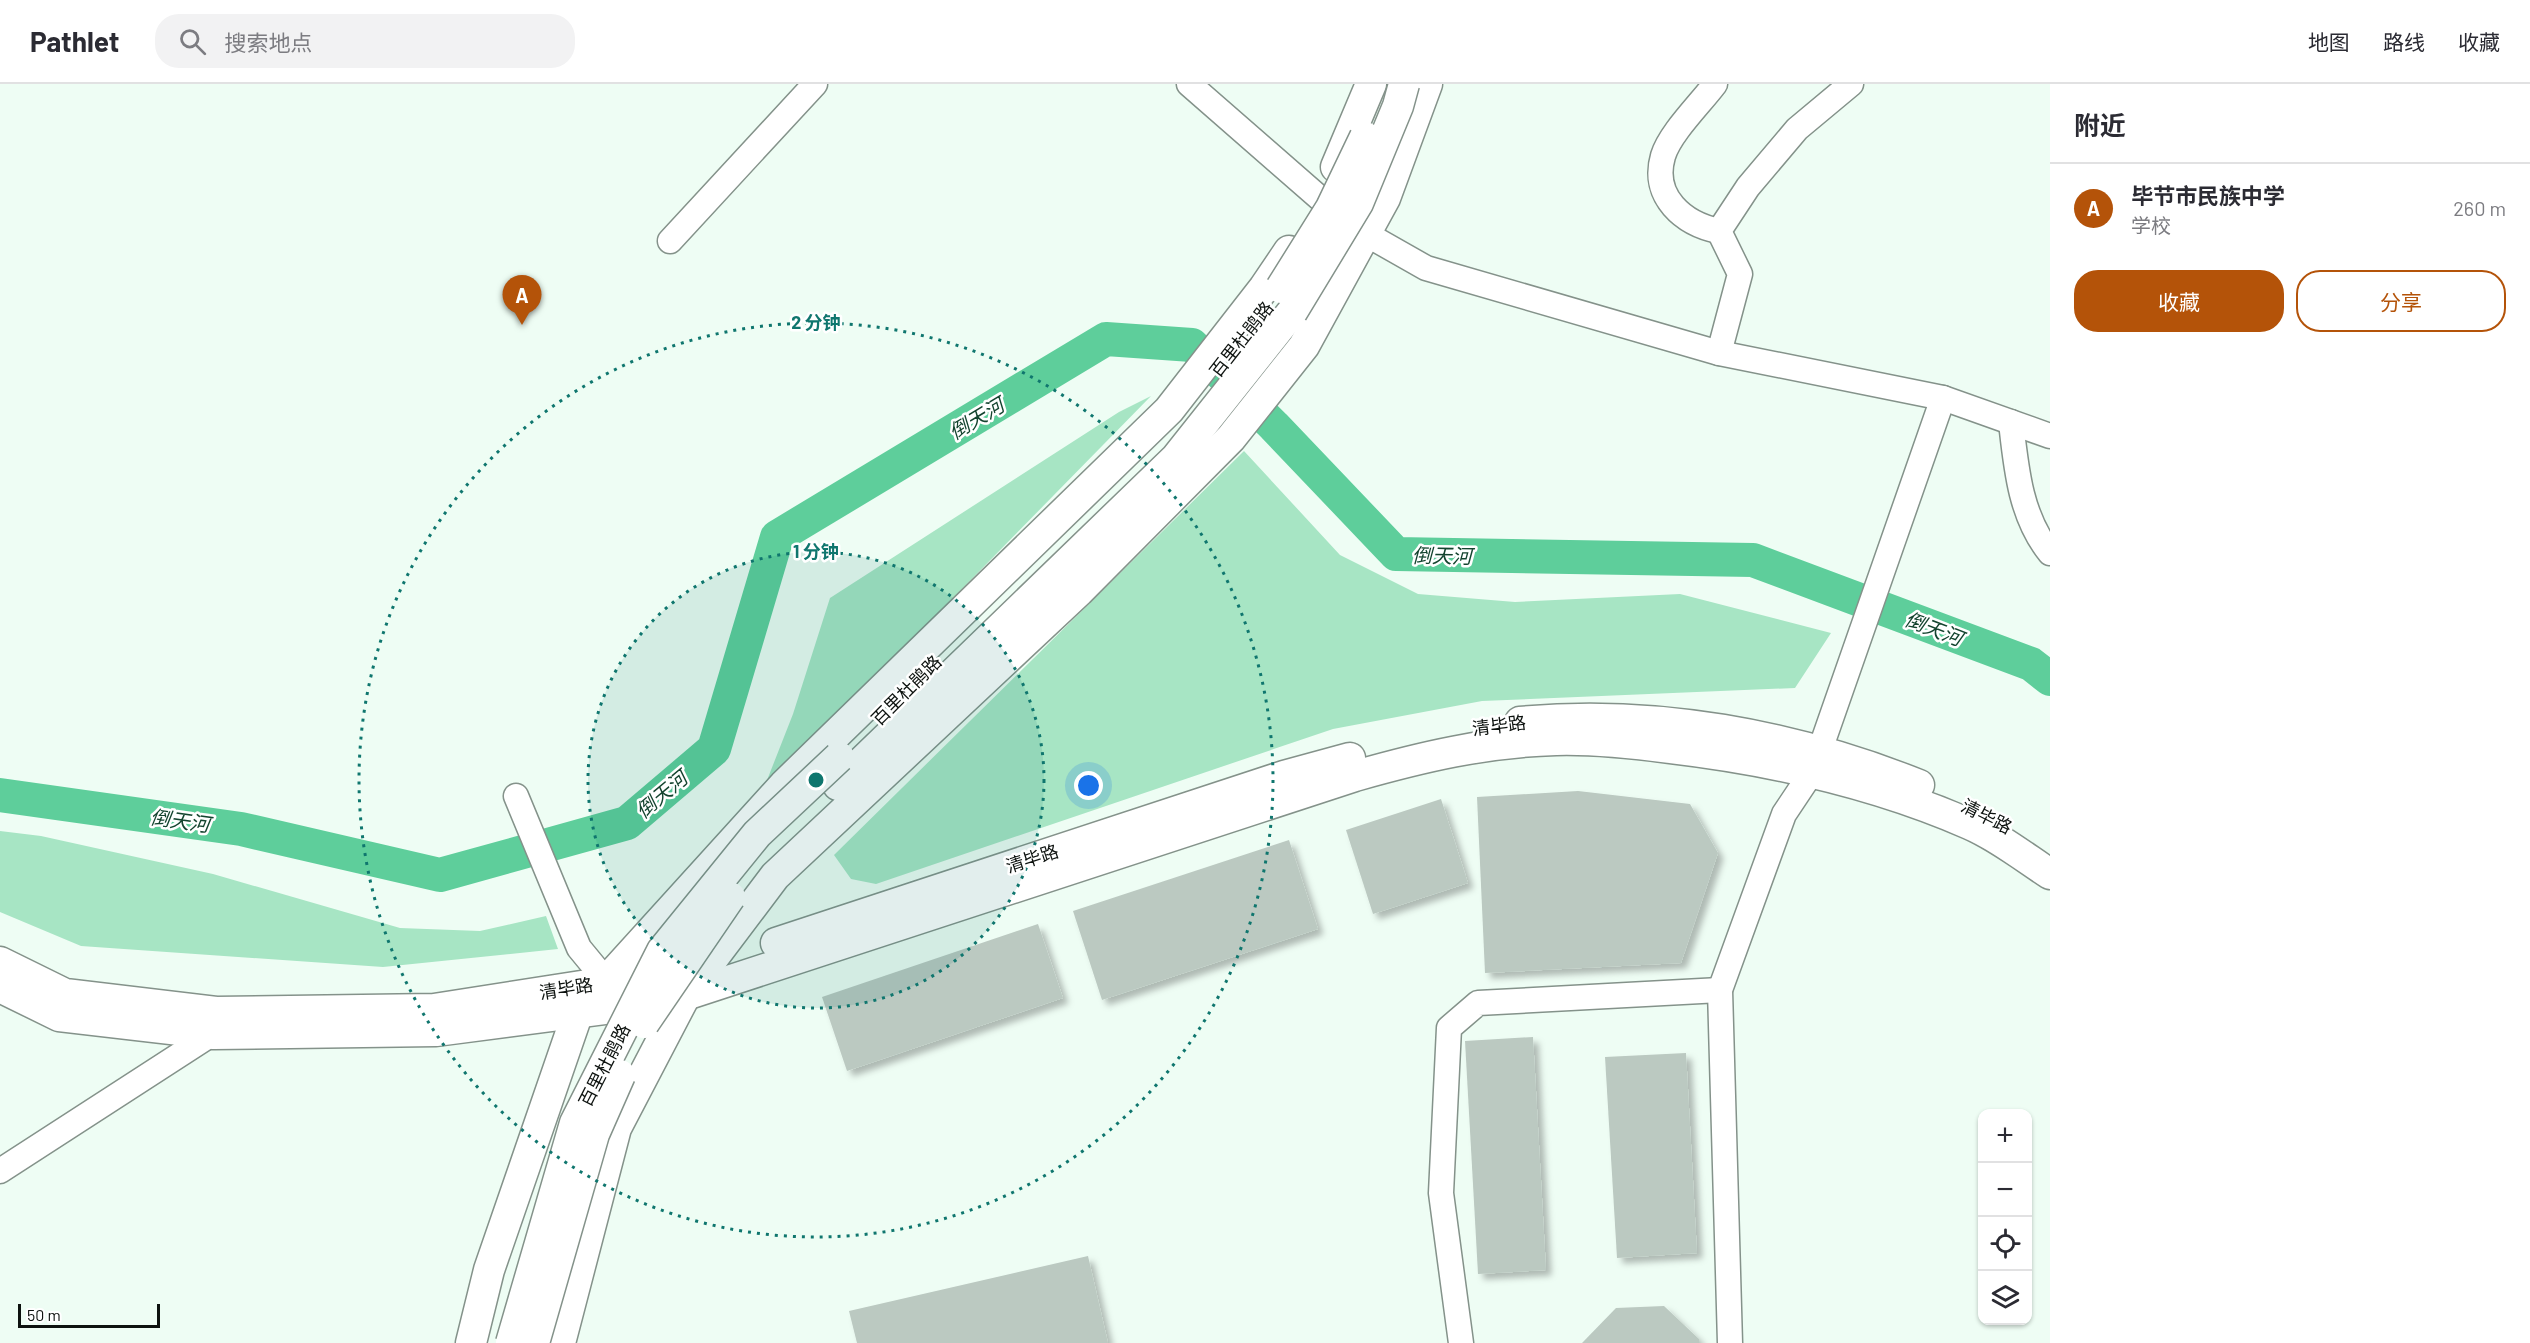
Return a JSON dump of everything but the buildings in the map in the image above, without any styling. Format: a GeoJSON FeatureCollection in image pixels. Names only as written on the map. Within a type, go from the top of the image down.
{"type":"FeatureCollection","features":[{"type":"Feature","properties":{"kind":"main road"},"geometry":{"type":"LineString","coordinates":[[471,1343],[489,1270],[578,1012],[784,785],[1169,410],[1326,204],[1371,84]]}},
{"type":"Feature","properties":{"kind":"main road","name":"百里杜鹃路"},"geometry":{"type":"LineString","coordinates":[[511,1343],[575,1123],[662,951],[757,834],[838,758],[1165,435],[1281,288],[1375,117],[1384,84]]}},
{"type":"Feature","properties":{"kind":"main road","name":"百里杜鹃路"},"geometry":{"type":"LineString","coordinates":[[534,1343],[594,1134],[645,1021],[704,934],[760,856],[838,785],[1176,458],[1260,355],[1292,312],[1316,273],[1358,203],[1398,106],[1404,84]]}},
{"type":"Feature","properties":{"kind":"main road"},"geometry":{"type":"LineString","coordinates":[[560,1343],[616,1128],[686,994],[711,964],[775,876],[1079,591],[1231,438],[1300,351],[1366,234],[1385,198],[1427,84]]}},
{"type":"Feature","properties":{"kind":"main road","name":"清毕路"},"geometry":{"type":"LineString","coordinates":[[0,962],[65,994],[216,1012],[434,1009],[607,982],[662,979],[1284,776],[1421,738],[1466,729],[1566,718],[1696,725],[1816,761],[1917,783],[1985,813],[2050,851]]}},
{"type":"Feature","properties":{"kind":"main road"},"geometry":{"type":"LineString","coordinates":[[0,987],[59,1016],[214,1034],[436,1031],[667,1001],[1355,776],[1436,753],[1484,746],[1558,740],[1637,744],[1816,761],[1906,801],[1970,825],[2050,874]]}},
{"type":"Feature","properties":{"kind":"street"},"geometry":{"type":"LineString","coordinates":[[670,241],[815,84]]}},
{"type":"Feature","properties":{"kind":"street"},"geometry":{"type":"LineString","coordinates":[[1189,84],[1326,204],[1366,234],[1426,268],[1719,353],[1943,398],[2050,436]]}},
{"type":"Feature","properties":{"kind":"street"},"geometry":{"type":"LineString","coordinates":[[1715,84],[1671,142],[1664,156],[1661,171],[1663,187],[1669,201],[1682,217],[1699,227],[1719,231]]}},
{"type":"Feature","properties":{"kind":"street"},"geometry":{"type":"LineString","coordinates":[[1719,231],[1748,187],[1797,129],[1851,84]]}},
{"type":"Feature","properties":{"kind":"street"},"geometry":{"type":"LineString","coordinates":[[1719,231],[1740,274],[1719,353]]}},
{"type":"Feature","properties":{"kind":"street"},"geometry":{"type":"LineString","coordinates":[[1730,1343],[1720,990],[1784,814],[1816,761],[1943,398]]}},
{"type":"Feature","properties":{"kind":"street"},"geometry":{"type":"LineString","coordinates":[[2011,422],[2018,486],[2043,544],[2050,553]]}},
{"type":"Feature","properties":{"kind":"street"},"geometry":{"type":"LineString","coordinates":[[516,796],[579,948],[607,982]]}},
{"type":"Feature","properties":{"kind":"street"},"geometry":{"type":"LineString","coordinates":[[1461,1343],[1441,1193],[1449,1028],[1478,1003],[1720,990]]}},
{"type":"Feature","properties":{"kind":"street"},"geometry":{"type":"LineString","coordinates":[[0,1171],[214,1034],[241,1011]]}},
{"type":"Feature","properties":{"kind":"green space"},"geometry":{"type":"Polygon","coordinates":[[[1151,396],[762,793],[793,714],[830,598],[1119,412],[1151,396]]]}},
{"type":"Feature","properties":{"kind":"green space"},"geometry":{"type":"Polygon","coordinates":[[[1244,451],[1340,555],[1418,594],[1515,602],[1680,594],[1831,633],[1795,688],[1482,701],[1333,729],[876,884],[851,879],[834,855],[1244,451]]]}},
{"type":"Feature","properties":{"kind":"green space"},"geometry":{"type":"Polygon","coordinates":[[[0,831],[41,836],[213,874],[400,928],[480,931],[546,916],[558,949],[383,967],[81,946],[0,912],[0,831]]]}},
{"type":"Feature","properties":{"kind":"waterway","name":"倒天河"},"geometry":{"type":"LineString","coordinates":[[0,795],[241,829],[440,875],[627,823],[714,749],[777,537],[1106,339],[1192,345],[1274,426],[1396,554],[1753,560],[2031,664],[2050,679]]}},
{"type":"Feature","properties":{"kind":"place","name":"毕节市民族中学"},"geometry":{"type":"Point","coordinates":[522,325]}}]}
